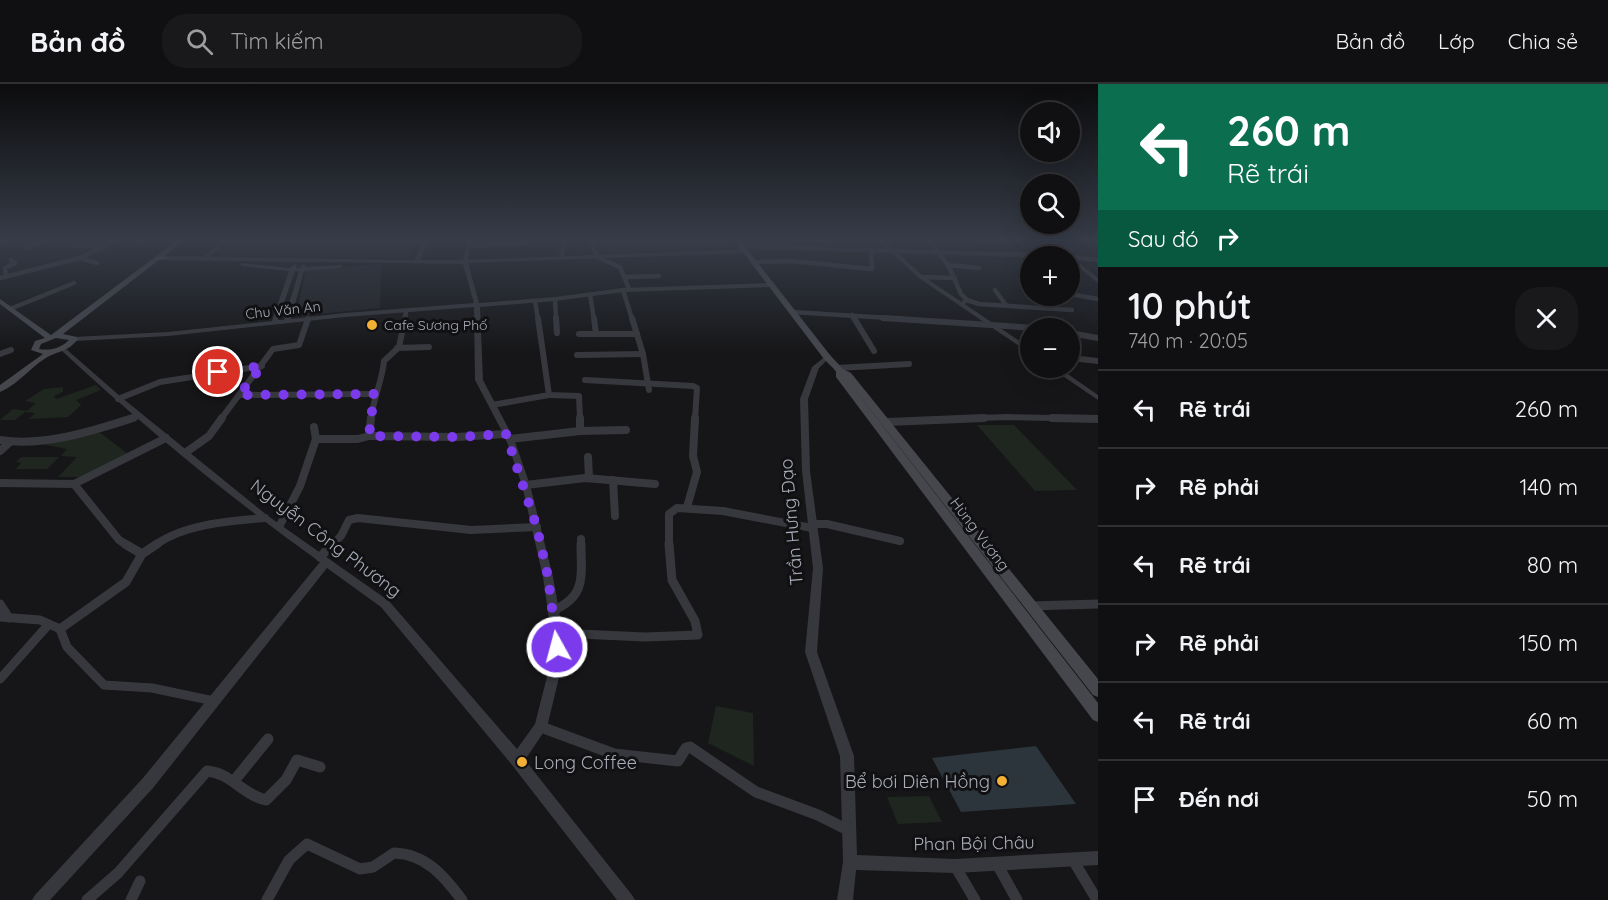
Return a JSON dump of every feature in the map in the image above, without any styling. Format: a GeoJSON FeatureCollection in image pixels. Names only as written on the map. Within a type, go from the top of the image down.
{"type":"FeatureCollection","features":[{"type":"Feature","properties":{"kind":"main road"},"geometry":{"type":"LineString","coordinates":[[0,382],[26,362],[38,343],[52,337],[135,277]]}},
{"type":"Feature","properties":{"kind":"main road"},"geometry":{"type":"LineString","coordinates":[[0,389],[36,361],[51,352],[63,349],[71,337],[139,277]]}},
{"type":"Feature","properties":{"kind":"main road","name":"Hùng Vương"},"geometry":{"type":"LineString","coordinates":[[764,277],[839,370],[839,375],[888,422],[1098,690]]}},
{"type":"Feature","properties":{"kind":"main road"},"geometry":{"type":"LineString","coordinates":[[0,301],[52,337],[71,337]]}},
{"type":"Feature","properties":{"kind":"main road"},"geometry":{"type":"LineString","coordinates":[[35,350],[51,352]]}},
{"type":"Feature","properties":{"kind":"main road","name":"Hùng Vương"},"geometry":{"type":"LineString","coordinates":[[865,402],[1098,715]]}},
{"type":"Feature","properties":{"kind":"main road"},"geometry":{"type":"LineString","coordinates":[[1007,594],[1021,594]]}},
{"type":"Feature","properties":{"kind":"street"},"geometry":{"type":"LineString","coordinates":[[274,323],[289,277]]}},
{"type":"Feature","properties":{"kind":"street"},"geometry":{"type":"LineString","coordinates":[[286,321],[298,277]]}},
{"type":"Feature","properties":{"kind":"street"},"geometry":{"type":"LineString","coordinates":[[469,277],[477,305],[479,380],[508,436],[526,485],[537,528],[557,633],[556,661],[541,727],[517,760]]}},
{"type":"Feature","properties":{"kind":"street"},"geometry":{"type":"LineString","coordinates":[[625,277],[649,387]]}},
{"type":"Feature","properties":{"kind":"street"},"geometry":{"type":"LineString","coordinates":[[921,277],[1020,345]]}},
{"type":"Feature","properties":{"kind":"street"},"geometry":{"type":"LineString","coordinates":[[924,277],[955,278],[967,300],[975,304],[1072,310]]}},
{"type":"Feature","properties":{"kind":"street"},"geometry":{"type":"LineString","coordinates":[[10,309],[74,283]]}},
{"type":"Feature","properties":{"kind":"street","name":"Chu Văn An"},"geometry":{"type":"LineString","coordinates":[[71,337],[168,334],[308,319],[535,301],[626,290],[770,285]]}},
{"type":"Feature","properties":{"kind":"street"},"geometry":{"type":"LineString","coordinates":[[995,290],[1006,305]]}},
{"type":"Feature","properties":{"kind":"street"},"geometry":{"type":"LineString","coordinates":[[590,295],[596,334]]}},
{"type":"Feature","properties":{"kind":"street"},"geometry":{"type":"LineString","coordinates":[[1080,296],[1098,299]]}},
{"type":"Feature","properties":{"kind":"street"},"geometry":{"type":"LineString","coordinates":[[555,299],[557,333]]}},
{"type":"Feature","properties":{"kind":"street"},"geometry":{"type":"LineString","coordinates":[[959,303],[967,300]]}},
{"type":"Feature","properties":{"kind":"street"},"geometry":{"type":"LineString","coordinates":[[535,301],[549,395]]}},
{"type":"Feature","properties":{"kind":"street"},"geometry":{"type":"LineString","coordinates":[[369,436],[374,394],[382,380],[384,362],[403,338],[406,311]]}},
{"type":"Feature","properties":{"kind":"street"},"geometry":{"type":"LineString","coordinates":[[792,312],[1020,327]]}},
{"type":"Feature","properties":{"kind":"street"},"geometry":{"type":"LineString","coordinates":[[852,315],[874,351]]}},
{"type":"Feature","properties":{"kind":"street"},"geometry":{"type":"LineString","coordinates":[[185,453],[209,436],[275,348],[299,345],[308,319]]}},
{"type":"Feature","properties":{"kind":"street"},"geometry":{"type":"LineString","coordinates":[[579,334],[637,334]]}},
{"type":"Feature","properties":{"kind":"street"},"geometry":{"type":"LineString","coordinates":[[1080,335],[1098,338]]}},
{"type":"Feature","properties":{"kind":"street"},"geometry":{"type":"LineString","coordinates":[[397,348],[429,347]]}},
{"type":"Feature","properties":{"kind":"street","name":"Nguyễn Công Phương"},"geometry":{"type":"LineString","coordinates":[[63,349],[118,399],[265,518],[385,604],[517,760],[627,900]]}},
{"type":"Feature","properties":{"kind":"street"},"geometry":{"type":"LineString","coordinates":[[0,354],[11,350]]}},
{"type":"Feature","properties":{"kind":"street"},"geometry":{"type":"LineString","coordinates":[[577,355],[643,354]]}},
{"type":"Feature","properties":{"kind":"street","name":"Trần Hưng Đạo"},"geometry":{"type":"LineString","coordinates":[[827,357],[816,367],[804,399],[806,471],[818,584],[811,652],[847,756],[850,862],[845,900]]}},
{"type":"Feature","properties":{"kind":"street"},"geometry":{"type":"LineString","coordinates":[[1080,359],[1098,361]]}},
{"type":"Feature","properties":{"kind":"street"},"geometry":{"type":"LineString","coordinates":[[839,370],[909,364]]}},
{"type":"Feature","properties":{"kind":"street"},"geometry":{"type":"LineString","coordinates":[[118,399],[160,382],[262,366]]}},
{"type":"Feature","properties":{"kind":"street"},"geometry":{"type":"LineString","coordinates":[[1069,378],[1098,398]]}},
{"type":"Feature","properties":{"kind":"street"},"geometry":{"type":"LineString","coordinates":[[585,380],[649,387],[697,388],[693,456],[698,472],[687,507]]}},
{"type":"Feature","properties":{"kind":"street"},"geometry":{"type":"LineString","coordinates":[[239,395],[374,394]]}},
{"type":"Feature","properties":{"kind":"street"},"geometry":{"type":"LineString","coordinates":[[492,405],[549,395],[579,396],[580,431]]}},
{"type":"Feature","properties":{"kind":"street"},"geometry":{"type":"LineString","coordinates":[[0,440],[9,443],[99,427],[139,416]]}},
{"type":"Feature","properties":{"kind":"street"},"geometry":{"type":"LineString","coordinates":[[888,422],[1008,417],[1098,418]]}},
{"type":"Feature","properties":{"kind":"street"},"geometry":{"type":"LineString","coordinates":[[279,527],[300,486],[316,439],[314,427]]}},
{"type":"Feature","properties":{"kind":"street"},"geometry":{"type":"LineString","coordinates":[[316,439],[358,439],[369,436],[508,436],[626,430]]}},
{"type":"Feature","properties":{"kind":"street"},"geometry":{"type":"LineString","coordinates":[[0,483],[74,484],[166,438]]}},
{"type":"Feature","properties":{"kind":"street"},"geometry":{"type":"LineString","coordinates":[[0,452],[9,443]]}},
{"type":"Feature","properties":{"kind":"street"},"geometry":{"type":"LineString","coordinates":[[588,457],[588,478]]}},
{"type":"Feature","properties":{"kind":"street"},"geometry":{"type":"LineString","coordinates":[[526,485],[588,478],[654,484]]}},
{"type":"Feature","properties":{"kind":"street"},"geometry":{"type":"LineString","coordinates":[[613,480],[615,516]]}},
{"type":"Feature","properties":{"kind":"street"},"geometry":{"type":"LineString","coordinates":[[74,484],[118,540],[142,554]]}},
{"type":"Feature","properties":{"kind":"street"},"geometry":{"type":"LineString","coordinates":[[557,633],[645,638],[698,635],[696,625],[673,584],[669,569],[669,514],[677,508],[687,507],[812,526],[827,524],[900,541]]}},
{"type":"Feature","properties":{"kind":"street"},"geometry":{"type":"LineString","coordinates":[[60,629],[126,582],[142,554],[168,536],[229,521],[265,518]]}},
{"type":"Feature","properties":{"kind":"street"},"geometry":{"type":"LineString","coordinates":[[40,900],[148,783],[214,702],[335,544],[349,520],[358,518],[471,530],[537,528]]}},
{"type":"Feature","properties":{"kind":"street"},"geometry":{"type":"LineString","coordinates":[[552,611],[569,605],[579,592],[581,539]]}},
{"type":"Feature","properties":{"kind":"street"},"geometry":{"type":"LineString","coordinates":[[0,604],[5,618],[40,620],[60,629]]}},
{"type":"Feature","properties":{"kind":"street"},"geometry":{"type":"LineString","coordinates":[[1031,606],[1098,604]]}},
{"type":"Feature","properties":{"kind":"street"},"geometry":{"type":"LineString","coordinates":[[0,679],[49,624]]}},
{"type":"Feature","properties":{"kind":"street"},"geometry":{"type":"LineString","coordinates":[[60,629],[61,636],[70,652],[79,662],[90,668],[95,679],[103,685],[144,687],[214,702]]}},
{"type":"Feature","properties":{"kind":"street"},"geometry":{"type":"LineString","coordinates":[[541,727],[614,754],[678,761],[686,748],[690,747],[756,792],[818,815],[850,831]]}},
{"type":"Feature","properties":{"kind":"street"},"geometry":{"type":"LineString","coordinates":[[234,781],[268,739]]}},
{"type":"Feature","properties":{"kind":"street"},"geometry":{"type":"LineString","coordinates":[[87,900],[118,873],[207,771],[214,770],[249,793],[266,800],[286,780],[297,760],[320,767]]}},
{"type":"Feature","properties":{"kind":"street"},"geometry":{"type":"LineString","coordinates":[[267,900],[285,868],[302,846],[307,844],[360,869],[373,867],[394,853],[420,858],[445,877],[462,900]]}},
{"type":"Feature","properties":{"kind":"street","name":"Phan Bội Châu"},"geometry":{"type":"LineString","coordinates":[[850,862],[955,866],[1098,858]]}},
{"type":"Feature","properties":{"kind":"street"},"geometry":{"type":"LineString","coordinates":[[1073,860],[1097,900]]}},
{"type":"Feature","properties":{"kind":"street"},"geometry":{"type":"LineString","coordinates":[[997,864],[1017,900]]}},
{"type":"Feature","properties":{"kind":"street"},"geometry":{"type":"LineString","coordinates":[[955,866],[975,900]]}},
{"type":"Feature","properties":{"kind":"street"},"geometry":{"type":"LineString","coordinates":[[131,900],[140,881]]}},
{"type":"Feature","properties":{"kind":"shaded area"},"geometry":{"type":"Polygon","coordinates":[[[304,277],[381,277],[380,308],[296,316],[304,277]]]}},
{"type":"Feature","properties":{"kind":"shaded area"},"geometry":{"type":"Polygon","coordinates":[[[96,385],[101,390],[76,400],[81,405],[68,417],[29,419],[35,413],[25,412],[15,420],[0,420],[13,409],[27,411],[36,403],[25,401],[44,389],[63,387],[63,392],[54,396],[56,399],[96,385]]]}},
{"type":"Feature","properties":{"kind":"shaded area"},"geometry":{"type":"Polygon","coordinates":[[[977,425],[1014,425],[1077,490],[1035,491],[977,425]]]}},
{"type":"Feature","properties":{"kind":"shaded area"},"geometry":{"type":"Polygon","coordinates":[[[94,428],[128,454],[82,477],[58,477],[77,457],[61,456],[67,449],[26,441],[94,428]]]}},
{"type":"Feature","properties":{"kind":"shaded area"},"geometry":{"type":"Polygon","coordinates":[[[21,457],[59,457],[47,469],[16,469],[21,463],[16,462],[21,457]]]}},
{"type":"Feature","properties":{"kind":"shaded area"},"geometry":{"type":"Polygon","coordinates":[[[716,706],[753,713],[754,766],[708,743],[716,706]]]}},
{"type":"Feature","properties":{"kind":"shaded area","name":"Bể bơi Diên Hồng"},"geometry":{"type":"Polygon","coordinates":[[[1036,746],[1076,804],[961,812],[932,758],[1036,746]]]}},
{"type":"Feature","properties":{"kind":"shaded area"},"geometry":{"type":"Polygon","coordinates":[[[929,796],[942,822],[898,824],[887,797],[929,796]]]}},
{"type":"Feature","properties":{"kind":"place","name":"Cafe Sương Phố"},"geometry":{"type":"Point","coordinates":[372,325]}},
{"type":"Feature","properties":{"kind":"place","name":"Long Coffee"},"geometry":{"type":"Point","coordinates":[522,762]}},
{"type":"Feature","properties":{"kind":"place","name":"Bể bơi Diên Hồng"},"geometry":{"type":"Point","coordinates":[1002,781]}},
{"type":"Feature","properties":{"kind":"route"},"geometry":{"type":"LineString","coordinates":[[218,372],[262,366],[239,395],[374,394],[369,436],[458,437],[506,434],[510,439],[526,485],[537,528],[548,577],[557,647]]}}]}
